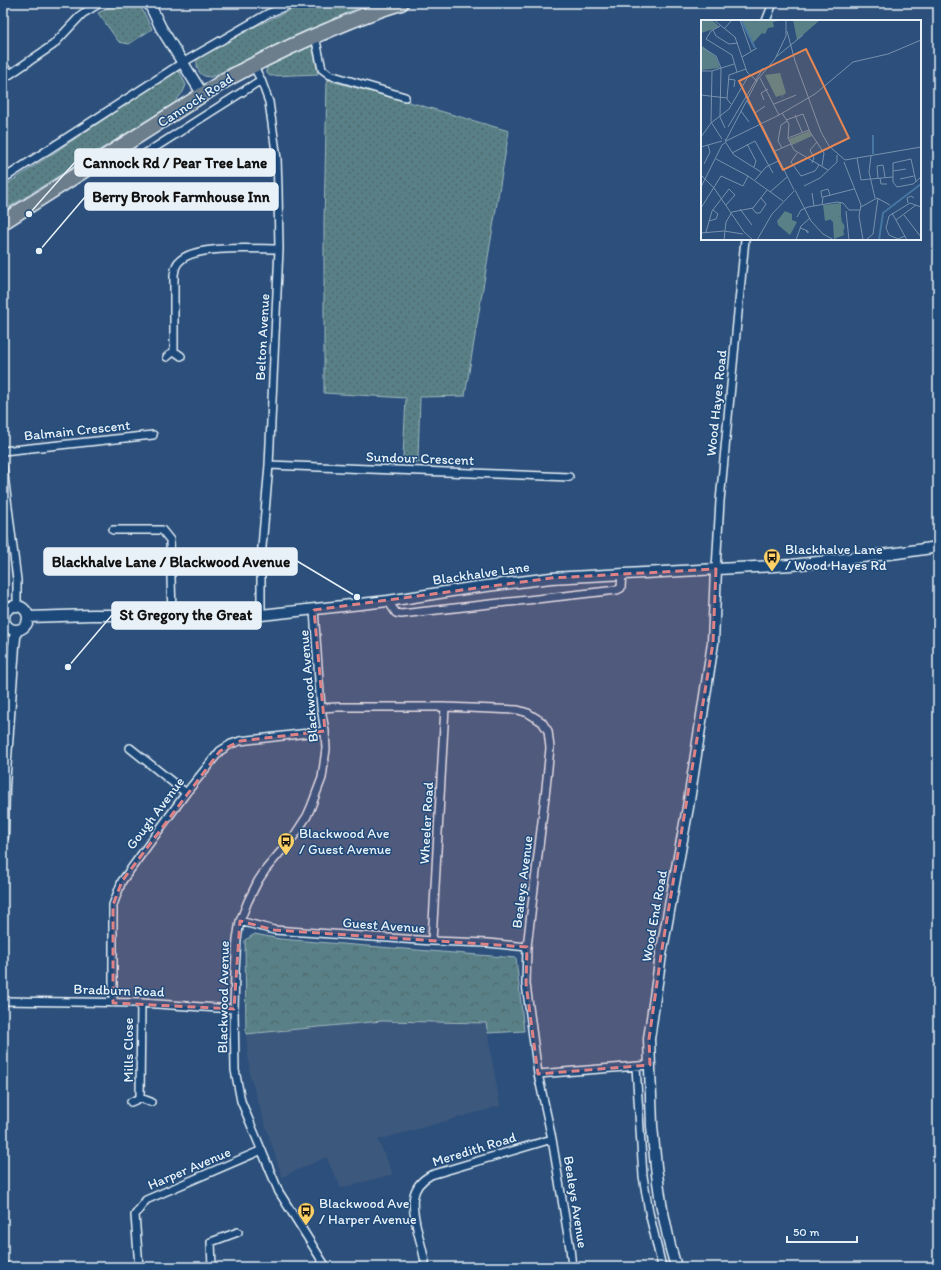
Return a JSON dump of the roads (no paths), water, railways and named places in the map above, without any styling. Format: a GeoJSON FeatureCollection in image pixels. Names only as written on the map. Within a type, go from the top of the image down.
{"type":"FeatureCollection","features":[{"type":"Feature","properties":{"kind":"highway","name":"Cannock Road"},"geometry":{"type":"LineString","coordinates":[[3,222],[227,79],[315,36],[373,12],[401,3]]}},
{"type":"Feature","properties":{"kind":"main road"},"geometry":{"type":"LineString","coordinates":[[149,3],[161,28],[203,95]]}},
{"type":"Feature","properties":{"kind":"main road","name":"Blackhalve Lane"},"geometry":{"type":"LineString","coordinates":[[28,618],[92,615],[261,615],[388,601],[471,588],[551,578],[792,565],[938,548]]}},
{"type":"Feature","properties":{"kind":"main road","name":"Wood End Road"},"geometry":{"type":"LineString","coordinates":[[676,1267],[661,1203],[656,1166],[652,1126],[649,1039],[660,963],[689,800],[713,643],[716,569]]}},
{"type":"Feature","properties":{"kind":"main road"},"geometry":{"type":"LineString","coordinates":[[17,606],[25,610],[28,618],[26,625],[23,628],[16,630],[7,626],[4,617],[10,608],[17,606]]}},
{"type":"Feature","properties":{"kind":"main road"},"geometry":{"type":"LineString","coordinates":[[3,836],[5,778],[16,630]]}},
{"type":"Feature","properties":{"kind":"street"},"geometry":{"type":"LineString","coordinates":[[3,79],[53,45],[82,14],[100,3]]}},
{"type":"Feature","properties":{"kind":"street"},"geometry":{"type":"LineString","coordinates":[[3,179],[182,63],[267,14],[293,3]]}},
{"type":"Feature","properties":{"kind":"street"},"geometry":{"type":"LineString","coordinates":[[766,20],[773,3]]}},
{"type":"Feature","properties":{"kind":"street"},"geometry":{"type":"LineString","coordinates":[[315,36],[322,69],[330,75],[405,97]]}},
{"type":"Feature","properties":{"kind":"street"},"geometry":{"type":"LineString","coordinates":[[3,65],[10,74]]}},
{"type":"Feature","properties":{"kind":"street","name":"Belton Avenue"},"geometry":{"type":"LineString","coordinates":[[253,65],[261,80],[269,102],[277,159],[279,249],[269,466],[261,559],[261,615]]}},
{"type":"Feature","properties":{"kind":"street"},"geometry":{"type":"LineString","coordinates":[[109,154],[121,165],[132,162],[261,80]]}},
{"type":"Feature","properties":{"kind":"street","name":"Wood Hayes Road"},"geometry":{"type":"LineString","coordinates":[[716,569],[720,501],[745,240]]}},
{"type":"Feature","properties":{"kind":"street"},"geometry":{"type":"LineString","coordinates":[[167,357],[174,351],[174,275],[175,267],[178,262],[183,258],[202,251],[279,249]]}},
{"type":"Feature","properties":{"kind":"street"},"geometry":{"type":"LineString","coordinates":[[174,351],[181,356]]}},
{"type":"Feature","properties":{"kind":"street","name":"Balmain Crescent"},"geometry":{"type":"LineString","coordinates":[[3,451],[153,435]]}},
{"type":"Feature","properties":{"kind":"street","name":"Sundour Crescent"},"geometry":{"type":"LineString","coordinates":[[269,466],[569,477]]}},
{"type":"Feature","properties":{"kind":"street"},"geometry":{"type":"LineString","coordinates":[[3,467],[16,580],[17,606]]}},
{"type":"Feature","properties":{"kind":"street"},"geometry":{"type":"LineString","coordinates":[[113,530],[162,530],[170,540],[172,615]]}},
{"type":"Feature","properties":{"kind":"street"},"geometry":{"type":"LineString","coordinates":[[388,601],[396,613],[401,614],[617,590],[621,588],[622,573]]}},
{"type":"Feature","properties":{"kind":"street","name":"Blackwood Avenue"},"geometry":{"type":"LineString","coordinates":[[314,610],[321,708],[325,731],[326,749],[324,766],[320,785],[311,807],[294,836],[266,869],[258,881],[240,921],[236,938],[234,971],[235,1070],[241,1101],[279,1192],[326,1267]]}},
{"type":"Feature","properties":{"kind":"street","name":"Bealeys Avenue"},"geometry":{"type":"LineString","coordinates":[[321,708],[445,707],[518,710],[528,713],[542,722],[548,731],[550,748],[527,947],[526,984],[538,1074],[552,1139],[572,1267]]}},
{"type":"Feature","properties":{"kind":"street","name":"Wheeler Road"},"geometry":{"type":"LineString","coordinates":[[432,941],[445,707]]}},
{"type":"Feature","properties":{"kind":"street","name":"Gough Avenue"},"geometry":{"type":"LineString","coordinates":[[113,1003],[113,905],[122,881],[186,793],[220,751],[231,744],[240,741],[325,731]]}},
{"type":"Feature","properties":{"kind":"street"},"geometry":{"type":"LineString","coordinates":[[130,748],[186,793]]}},
{"type":"Feature","properties":{"kind":"street","name":"Guest Avenue"},"geometry":{"type":"LineString","coordinates":[[240,921],[274,930],[432,941],[488,943],[527,947]]}},
{"type":"Feature","properties":{"kind":"street","name":"Bradburn Road"},"geometry":{"type":"LineString","coordinates":[[3,1001],[141,1003],[234,1009]]}},
{"type":"Feature","properties":{"kind":"street","name":"Mills Close"},"geometry":{"type":"LineString","coordinates":[[140,1098],[141,1003]]}},
{"type":"Feature","properties":{"kind":"street"},"geometry":{"type":"LineString","coordinates":[[538,1074],[650,1065]]}},
{"type":"Feature","properties":{"kind":"street"},"geometry":{"type":"LineString","coordinates":[[636,1067],[643,1176],[649,1212],[662,1267]]}},
{"type":"Feature","properties":{"kind":"street"},"geometry":{"type":"LineString","coordinates":[[131,1102],[140,1098],[151,1102]]}},
{"type":"Feature","properties":{"kind":"street","name":"Meredith Road"},"geometry":{"type":"LineString","coordinates":[[426,1267],[412,1204],[416,1190],[424,1178],[552,1139]]}},
{"type":"Feature","properties":{"kind":"street","name":"Harper Avenue"},"geometry":{"type":"LineString","coordinates":[[139,1267],[135,1215],[146,1200],[262,1150]]}},
{"type":"Feature","properties":{"kind":"street"},"geometry":{"type":"LineString","coordinates":[[212,1267],[211,1242],[238,1232]]}},
{"type":"Feature","properties":{"kind":"place","name":"Cannock Rd / Pear Tree Lane"},"geometry":{"type":"Point","coordinates":[29,214]}},
{"type":"Feature","properties":{"kind":"place","name":"Berry Brook Farmhouse Inn"},"geometry":{"type":"Point","coordinates":[39,251]}},
{"type":"Feature","properties":{"kind":"place","name":"Blackhalve Lane / Wood Hayes Rd"},"geometry":{"type":"Point","coordinates":[772,572]}},
{"type":"Feature","properties":{"kind":"place","name":"Blackhalve Lane / Blackwood Avenue"},"geometry":{"type":"Point","coordinates":[357,597]}},
{"type":"Feature","properties":{"kind":"place","name":"St Gregory the Great"},"geometry":{"type":"Point","coordinates":[68,667]}},
{"type":"Feature","properties":{"kind":"place","name":"Blackwood Ave / Guest Avenue"},"geometry":{"type":"Point","coordinates":[286,856]}},
{"type":"Feature","properties":{"kind":"place","name":"Blackwood Ave / Harper Avenue"},"geometry":{"type":"Point","coordinates":[306,1226]}}]}
